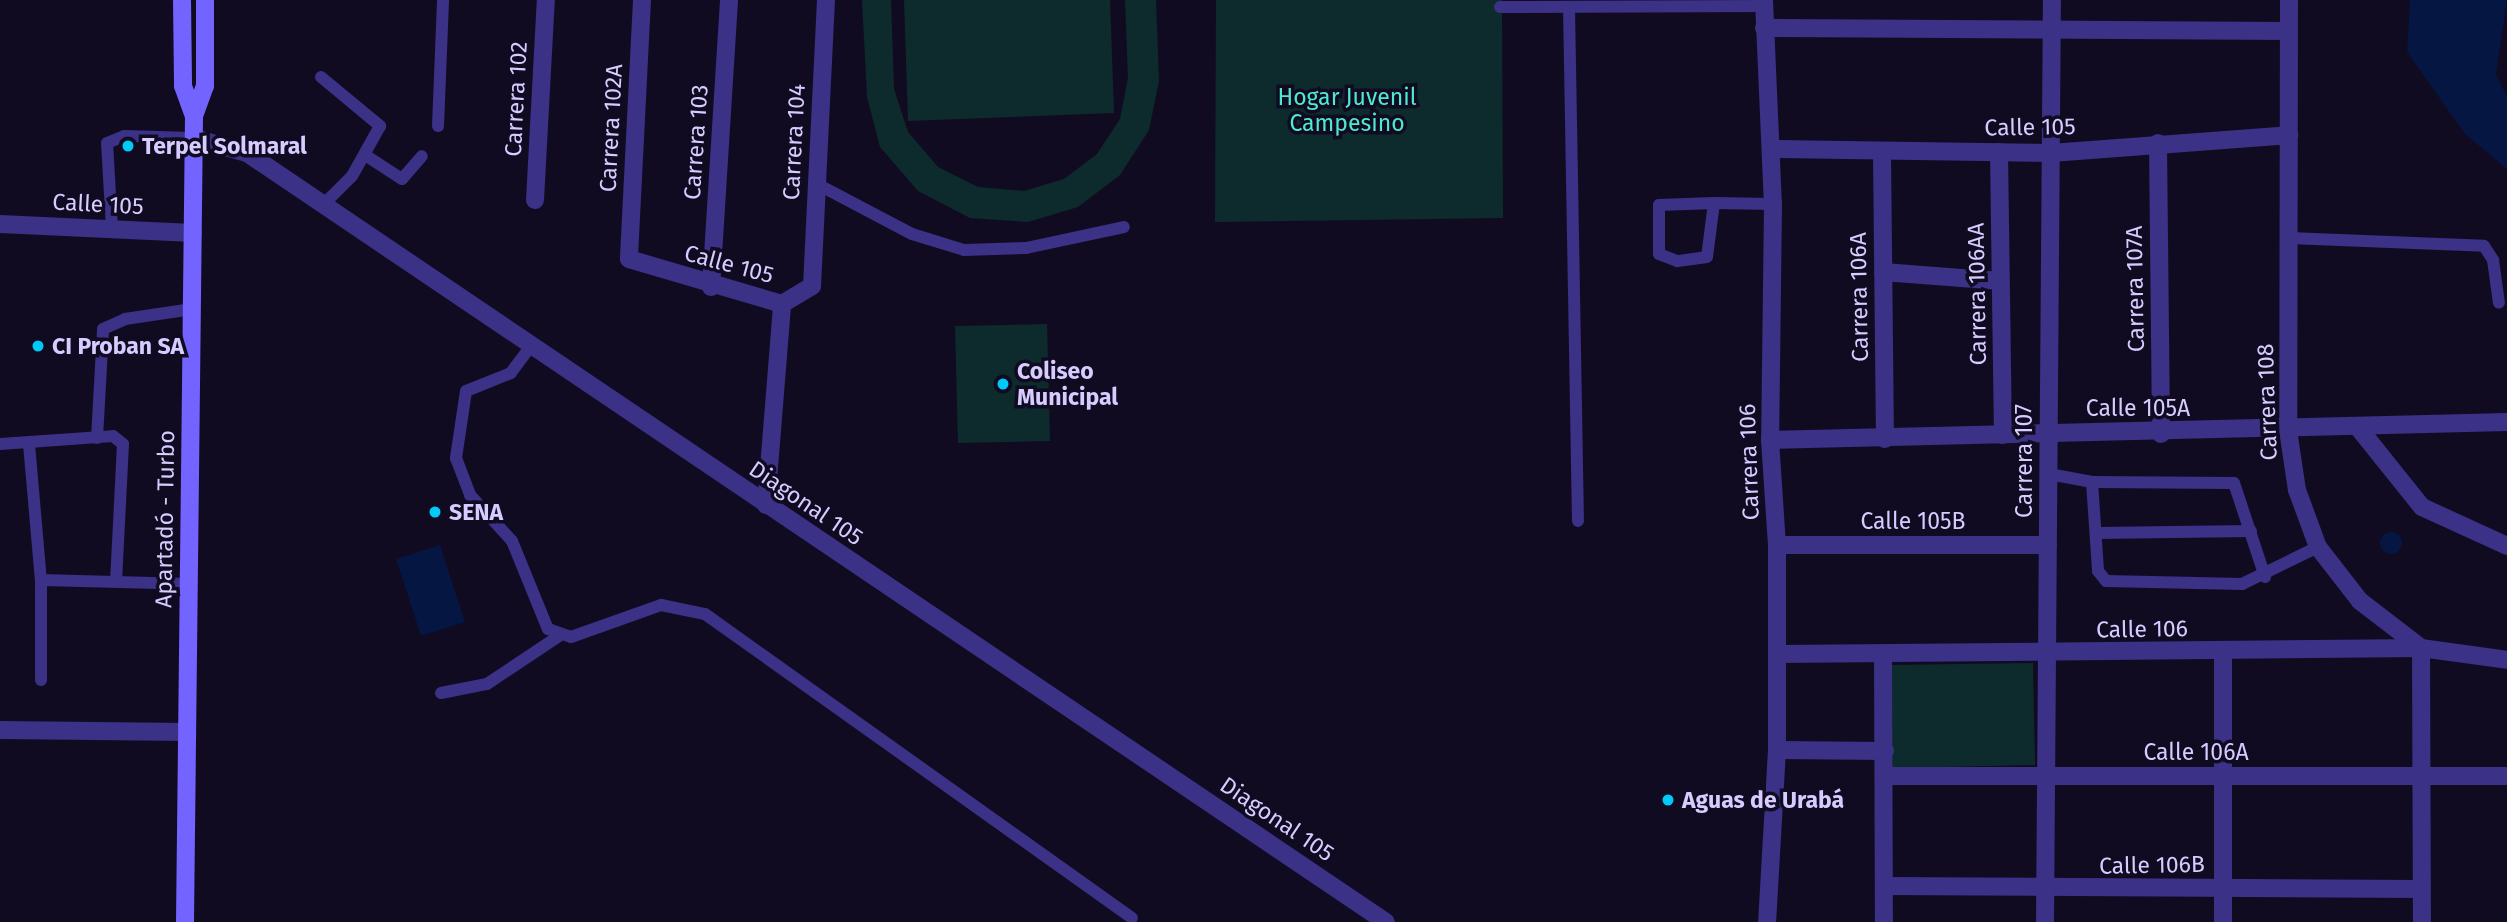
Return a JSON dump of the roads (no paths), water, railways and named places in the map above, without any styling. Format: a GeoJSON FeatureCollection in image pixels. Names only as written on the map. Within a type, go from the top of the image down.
{"type":"FeatureCollection","features":[{"type":"Feature","properties":{"kind":"main road"},"geometry":{"type":"LineString","coordinates":[[182,0],[183,86],[194,116]]}},
{"type":"Feature","properties":{"kind":"main road"},"geometry":{"type":"LineString","coordinates":[[194,116],[205,86],[205,0]]}},
{"type":"Feature","properties":{"kind":"main road","name":"Apartadó - Turbo"},"geometry":{"type":"LineString","coordinates":[[185,922],[194,116]]}},
{"type":"Feature","properties":{"kind":"street","name":"Carrera 102"},"geometry":{"type":"LineString","coordinates":[[535,201],[546,0]]}},
{"type":"Feature","properties":{"kind":"street","name":"Carrera 102A"},"geometry":{"type":"LineString","coordinates":[[629,259],[642,0]]}},
{"type":"Feature","properties":{"kind":"street","name":"Carrera 103"},"geometry":{"type":"LineString","coordinates":[[711,287],[729,0]]}},
{"type":"Feature","properties":{"kind":"street","name":"Carrera 104"},"geometry":{"type":"LineString","coordinates":[[812,286],[825,0]]}},
{"type":"Feature","properties":{"kind":"street","name":"Carrera 107"},"geometry":{"type":"LineString","coordinates":[[2045,922],[2052,0]]}},
{"type":"Feature","properties":{"kind":"street","name":"Carrera 108"},"geometry":{"type":"LineString","coordinates":[[2290,0],[2288,430],[2297,491],[2318,547],[2360,601],[2421,648]]}},
{"type":"Feature","properties":{"kind":"street","name":"Carrera 106"},"geometry":{"type":"LineString","coordinates":[[1764,3],[1773,204],[1770,440],[1777,545],[1778,654],[1777,750],[1767,922]]}},
{"type":"Feature","properties":{"kind":"street"},"geometry":{"type":"LineString","coordinates":[[1764,28],[2289,31]]}},
{"type":"Feature","properties":{"kind":"street","name":"Calle 105"},"geometry":{"type":"LineString","coordinates":[[1771,149],[1882,154],[2051,153],[2289,135]]}},
{"type":"Feature","properties":{"kind":"street","name":"Diagonal 105"},"geometry":{"type":"LineString","coordinates":[[194,138],[237,148],[1386,922]]}},
{"type":"Feature","properties":{"kind":"street","name":"Carrera 107A"},"geometry":{"type":"LineString","coordinates":[[2158,143],[2161,434]]}},
{"type":"Feature","properties":{"kind":"street","name":"Carrera 106AA"},"geometry":{"type":"LineString","coordinates":[[1999,152],[2003,435]]}},
{"type":"Feature","properties":{"kind":"street","name":"Carrera 106A"},"geometry":{"type":"LineString","coordinates":[[1882,154],[1885,439]]}},
{"type":"Feature","properties":{"kind":"street","name":"Calle 105"},"geometry":{"type":"LineString","coordinates":[[0,224],[193,233]]}},
{"type":"Feature","properties":{"kind":"street","name":"Calle 105"},"geometry":{"type":"LineString","coordinates":[[629,259],[711,287],[782,304],[812,286]]}},
{"type":"Feature","properties":{"kind":"street"},"geometry":{"type":"LineString","coordinates":[[1883,272],[2001,281]]}},
{"type":"Feature","properties":{"kind":"street"},"geometry":{"type":"LineString","coordinates":[[766,505],[782,304]]}},
{"type":"Feature","properties":{"kind":"street","name":"Calle 105A"},"geometry":{"type":"LineString","coordinates":[[1770,440],[1885,439],[2049,432],[2161,434],[2507,422]]}},
{"type":"Feature","properties":{"kind":"street"},"geometry":{"type":"LineString","coordinates":[[2357,426],[2422,506],[2507,546]]}},
{"type":"Feature","properties":{"kind":"street","name":"Calle 105B"},"geometry":{"type":"LineString","coordinates":[[1777,545],[2048,545]]}},
{"type":"Feature","properties":{"kind":"street"},"geometry":{"type":"LineString","coordinates":[[2421,648],[2419,776],[2422,922]]}},
{"type":"Feature","properties":{"kind":"street","name":"Calle 106"},"geometry":{"type":"LineString","coordinates":[[1778,654],[2048,655],[2421,648],[2507,660]]}},
{"type":"Feature","properties":{"kind":"street"},"geometry":{"type":"LineString","coordinates":[[2223,652],[2223,922]]}},
{"type":"Feature","properties":{"kind":"street"},"geometry":{"type":"LineString","coordinates":[[1884,654],[1884,922]]}},
{"type":"Feature","properties":{"kind":"street"},"geometry":{"type":"LineString","coordinates":[[0,730],[187,732]]}},
{"type":"Feature","properties":{"kind":"street"},"geometry":{"type":"LineString","coordinates":[[1777,750],[1885,751]]}},
{"type":"Feature","properties":{"kind":"street","name":"Calle 106A"},"geometry":{"type":"LineString","coordinates":[[1885,776],[2507,776]]}},
{"type":"Feature","properties":{"kind":"street","name":"Calle 106B"},"geometry":{"type":"LineString","coordinates":[[1884,886],[2046,891],[2421,889]]}},
{"type":"Feature","properties":{"kind":"lane"},"geometry":{"type":"LineString","coordinates":[[438,126],[443,0]]}},
{"type":"Feature","properties":{"kind":"lane"},"geometry":{"type":"LineString","coordinates":[[1500,8],[1764,3]]}},
{"type":"Feature","properties":{"kind":"lane"},"geometry":{"type":"LineString","coordinates":[[1569,7],[1578,521]]}},
{"type":"Feature","properties":{"kind":"lane"},"geometry":{"type":"LineString","coordinates":[[321,77],[380,126],[365,156],[323,205]]}},
{"type":"Feature","properties":{"kind":"lane"},"geometry":{"type":"LineString","coordinates":[[112,229],[107,143],[124,136],[194,138]]}},
{"type":"Feature","properties":{"kind":"lane"},"geometry":{"type":"LineString","coordinates":[[365,156],[402,179],[422,156]]}},
{"type":"Feature","properties":{"kind":"lane"},"geometry":{"type":"LineString","coordinates":[[817,184],[912,234],[964,250],[1026,248],[1124,228]]}},
{"type":"Feature","properties":{"kind":"lane"},"geometry":{"type":"LineString","coordinates":[[1714,203],[1707,257],[1677,261],[1659,254],[1659,205],[1714,203],[1773,204]]}},
{"type":"Feature","properties":{"kind":"lane"},"geometry":{"type":"LineString","coordinates":[[2288,238],[2484,246],[2493,260],[2500,303]]}},
{"type":"Feature","properties":{"kind":"lane"},"geometry":{"type":"LineString","coordinates":[[97,438],[103,329],[125,319],[192,309]]}},
{"type":"Feature","properties":{"kind":"lane"},"geometry":{"type":"LineString","coordinates":[[531,346],[511,373],[466,391],[456,458],[470,495],[504,529],[548,629],[559,636],[576,636],[648,607],[705,614],[1132,918]]}},
{"type":"Feature","properties":{"kind":"lane"},"geometry":{"type":"LineString","coordinates":[[0,444],[113,436],[127,460],[116,582]]}},
{"type":"Feature","properties":{"kind":"lane"},"geometry":{"type":"LineString","coordinates":[[29,444],[41,580],[41,680]]}},
{"type":"Feature","properties":{"kind":"lane"},"geometry":{"type":"LineString","coordinates":[[2049,474],[2092,482],[2226,480],[2238,491],[2265,577]]}},
{"type":"Feature","properties":{"kind":"lane"},"geometry":{"type":"LineString","coordinates":[[2092,482],[2098,571],[2106,581],[2242,584],[2265,577],[2318,547]]}},
{"type":"Feature","properties":{"kind":"lane"},"geometry":{"type":"LineString","coordinates":[[2096,533],[2251,531]]}},
{"type":"Feature","properties":{"kind":"lane"},"geometry":{"type":"LineString","coordinates":[[41,580],[189,584]]}},
{"type":"Feature","properties":{"kind":"lane"},"geometry":{"type":"LineString","coordinates":[[440,693],[487,684],[559,636]]}},
{"type":"Feature","properties":{"kind":"water"},"geometry":{"type":"Polygon","coordinates":[[[2410,0],[2507,0],[2496,74],[2507,97],[2507,169],[2465,134],[2407,52],[2410,0]]]}},
{"type":"Feature","properties":{"kind":"water"},"geometry":{"type":"Polygon","coordinates":[[[2391,532],[2399,535],[2402,543],[2399,551],[2391,554],[2383,551],[2380,543],[2383,535],[2391,532]]]}},
{"type":"Feature","properties":{"kind":"water"},"geometry":{"type":"Polygon","coordinates":[[[440,545],[465,622],[421,636],[396,559],[440,545]]]}},
{"type":"Feature","properties":{"kind":"place","name":"Terpel Solmaral"},"geometry":{"type":"Point","coordinates":[128,146]}},
{"type":"Feature","properties":{"kind":"place","name":"CI Proban SA"},"geometry":{"type":"Point","coordinates":[38,346]}},
{"type":"Feature","properties":{"kind":"place","name":"Coliseo Municipal"},"geometry":{"type":"Point","coordinates":[1003,384]}},
{"type":"Feature","properties":{"kind":"place","name":"SENA"},"geometry":{"type":"Point","coordinates":[435,512]}},
{"type":"Feature","properties":{"kind":"place","name":"Aguas de Urabá"},"geometry":{"type":"Point","coordinates":[1668,800]}},
{"type":"Feature","properties":{"kind":"park label","name":"Hogar Juvenil Campesino"},"geometry":{"type":"Point","coordinates":[1347,110]}}]}
